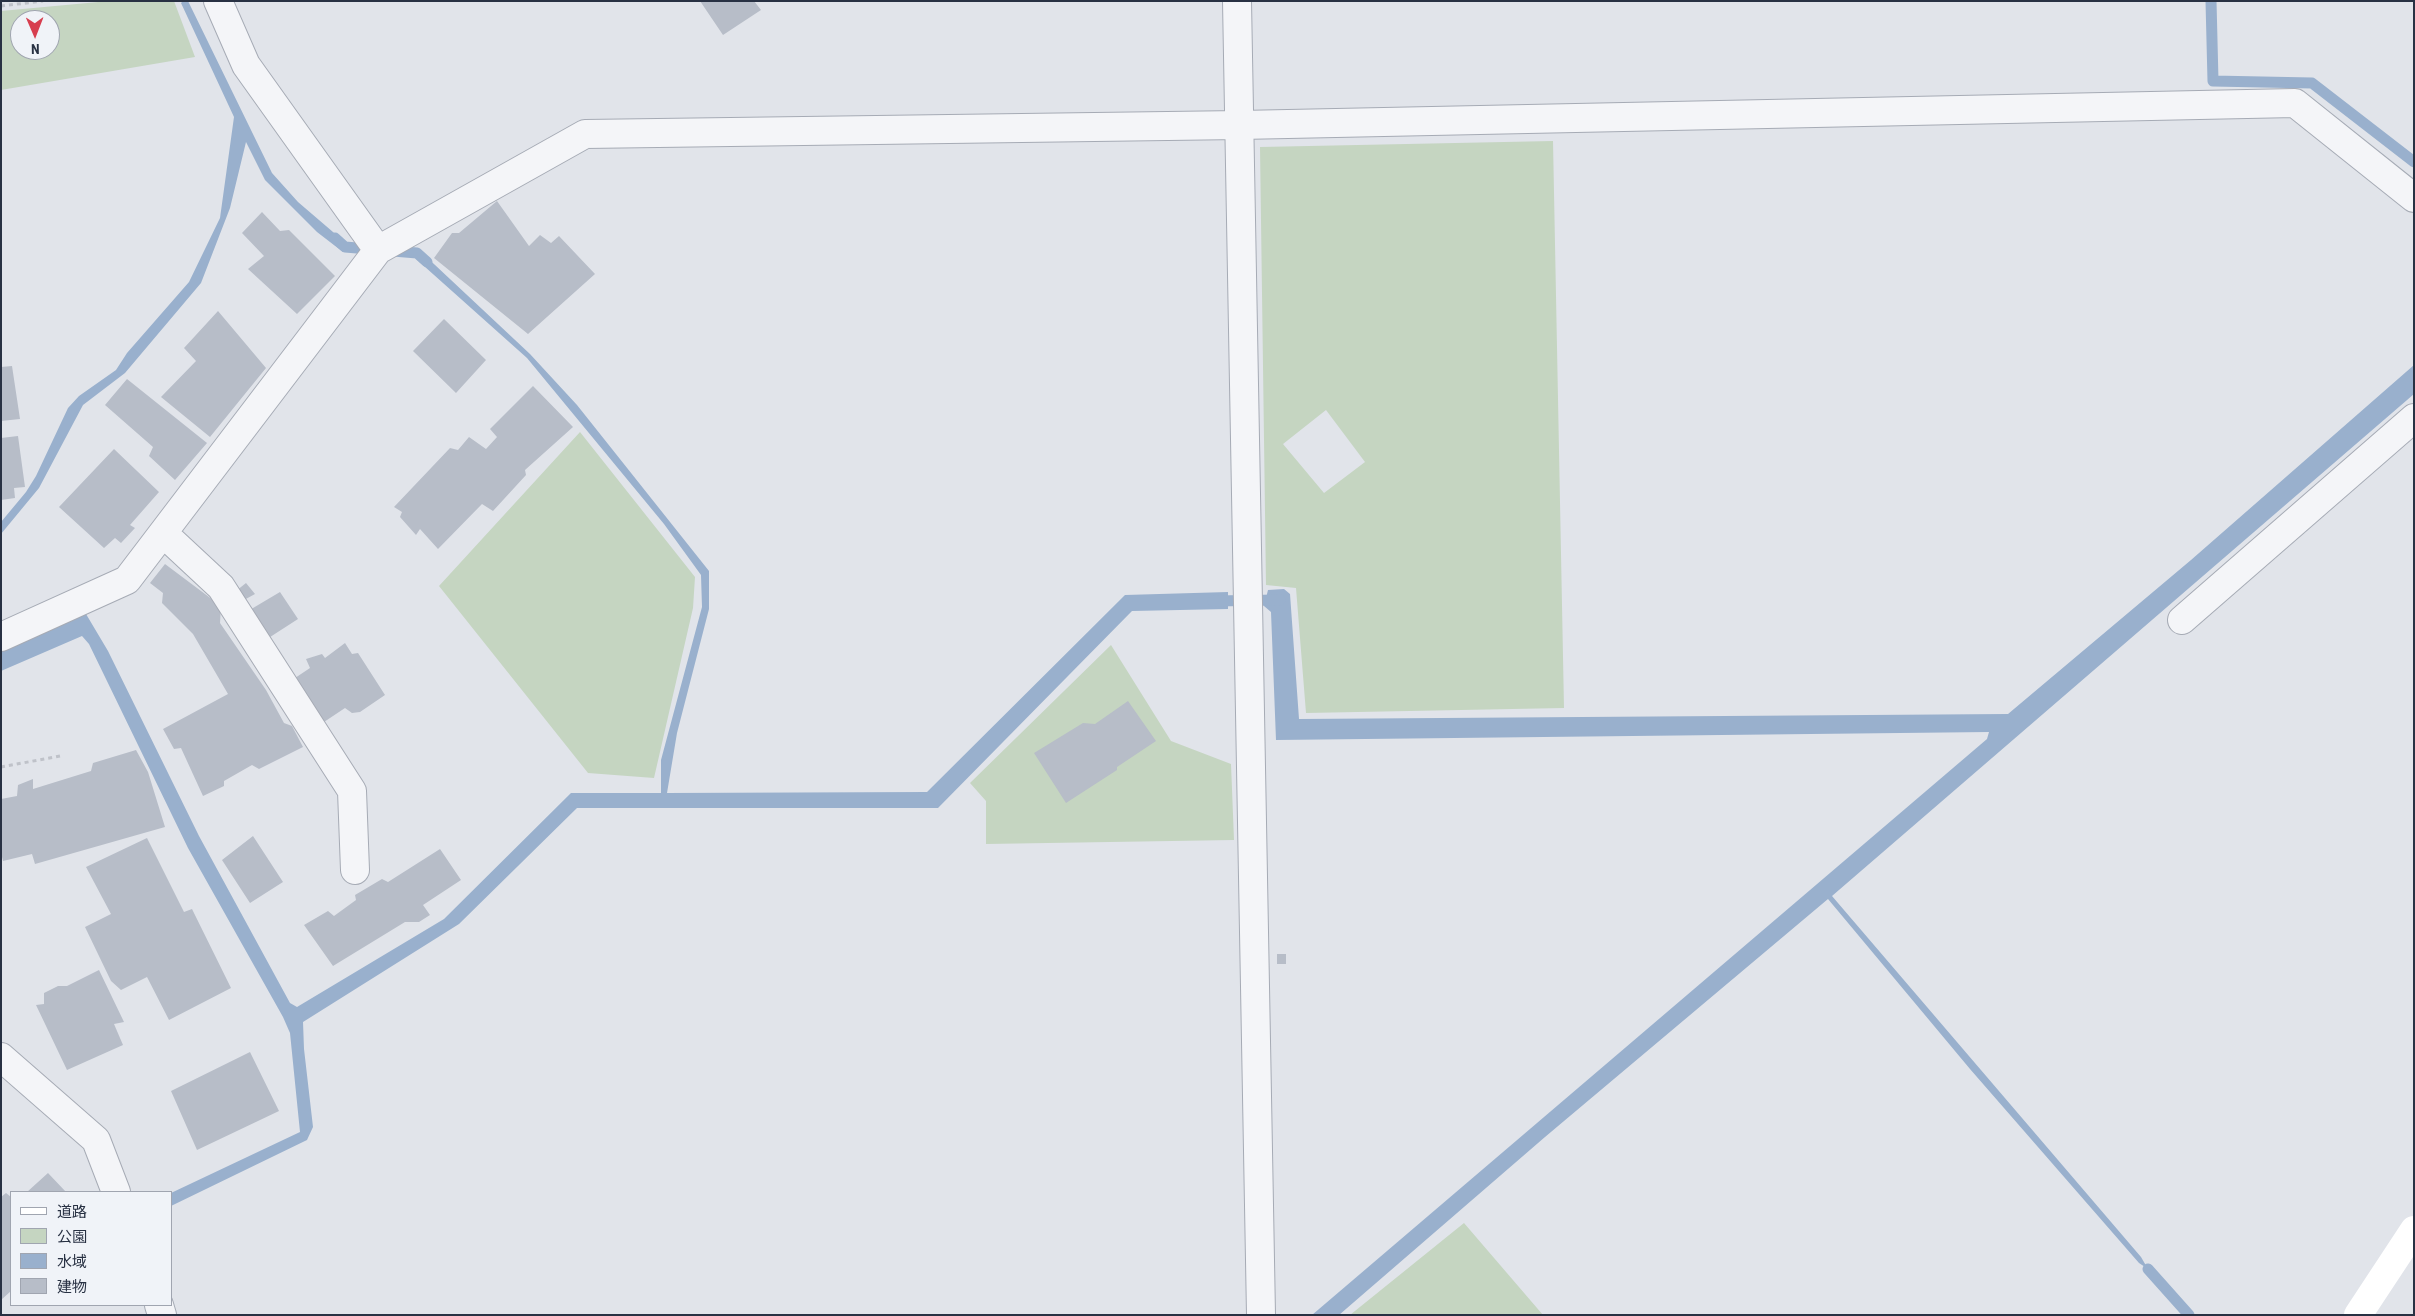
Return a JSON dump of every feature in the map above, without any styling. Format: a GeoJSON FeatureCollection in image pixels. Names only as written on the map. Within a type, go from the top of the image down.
{"type":"FeatureCollection","features":[{"type":"Feature","properties":{"kind":"street"},"geometry":{"type":"LineString","coordinates":[[218,1],[246,65],[378,250]]}},
{"type":"Feature","properties":{"kind":"street"},"geometry":{"type":"LineString","coordinates":[[1237,1],[1261,1315]]}},
{"type":"Feature","properties":{"kind":"street"},"geometry":{"type":"LineString","coordinates":[[1,637],[126,580],[378,250],[585,134],[1240,125],[2295,102],[2414,198]]}},
{"type":"Feature","properties":{"kind":"street"},"geometry":{"type":"LineString","coordinates":[[2182,620],[2414,418]]}},
{"type":"Feature","properties":{"kind":"street"},"geometry":{"type":"LineString","coordinates":[[163,533],[221,586],[352,791],[355,870]]}},
{"type":"Feature","properties":{"kind":"street"},"geometry":{"type":"LineString","coordinates":[[1,1057],[96,1140],[116,1191]]}},
{"type":"Feature","properties":{"kind":"street"},"geometry":{"type":"LineString","coordinates":[[2358,1315],[2414,1230]]}},
{"type":"Feature","properties":{"kind":"path"},"geometry":{"type":"LineString","coordinates":[[1,6],[43,1]]}},
{"type":"Feature","properties":{"kind":"path"},"geometry":{"type":"LineString","coordinates":[[1,767],[60,756]]}},
{"type":"Feature","properties":{"kind":"green space"},"geometry":{"type":"Polygon","coordinates":[[[109,1],[174,1],[195,57],[1,90],[1,11],[10,10],[10,60],[60,60],[60,10],[12,10],[109,1]]]}},
{"type":"Feature","properties":{"kind":"green space"},"geometry":{"type":"Polygon","coordinates":[[[1553,141],[1564,708],[1306,713],[1296,588],[1266,585],[1260,147],[1553,141]],[[1326,410],[1283,444],[1324,493],[1365,462],[1326,410]]]}},
{"type":"Feature","properties":{"kind":"green space"},"geometry":{"type":"Polygon","coordinates":[[[580,432],[695,577],[693,608],[654,778],[588,773],[439,586],[580,432]]]}},
{"type":"Feature","properties":{"kind":"green space"},"geometry":{"type":"Polygon","coordinates":[[[1111,645],[1171,741],[1231,764],[1234,840],[986,844],[986,801],[970,783],[1111,645]]]}},
{"type":"Feature","properties":{"kind":"green space"},"geometry":{"type":"Polygon","coordinates":[[[1464,1223],[1543,1315],[1350,1315],[1464,1223]]]}},
{"type":"Feature","properties":{"kind":"water"},"geometry":{"type":"Polygon","coordinates":[[[188,1],[272,173],[298,202],[347,244],[343,252],[317,232],[265,180],[246,142],[230,208],[201,283],[125,373],[83,405],[39,488],[1,534],[1,522],[26,492],[36,476],[68,408],[79,396],[116,370],[127,353],[189,282],[220,218],[234,117],[181,3],[188,1]]]}},
{"type":"Feature","properties":{"kind":"water"},"geometry":{"type":"Polygon","coordinates":[[[419,250],[530,354],[577,405],[709,571],[709,609],[677,733],[667,793],[927,792],[1125,595],[1228,592],[1228,609],[1132,611],[938,808],[577,808],[459,924],[303,1022],[304,1049],[313,1127],[307,1140],[172,1206],[172,1193],[300,1132],[290,1033],[283,1017],[188,848],[89,644],[82,636],[1,671],[1,651],[86,614],[108,651],[199,836],[290,1003],[297,1007],[444,919],[571,793],[661,793],[661,760],[702,607],[701,575],[664,524],[527,358],[415,258],[419,250]]]}},
{"type":"Feature","properties":{"kind":"water"},"geometry":{"type":"Polygon","coordinates":[[[2414,365],[2414,394],[1832,896],[2141,1257],[2148,1269],[2139,1263],[1970,1069],[1828,899],[1545,1137],[1339,1315],[1312,1315],[1987,739],[1989,732],[1276,740],[1271,612],[1264,606],[1268,590],[1284,589],[1290,594],[1299,719],[2008,714],[2191,560],[2414,365]]]}},
{"type":"Feature","properties":{"kind":"building"},"geometry":{"type":"Polygon","coordinates":[[[700,1],[754,1],[761,10],[723,35],[700,1]]]}},
{"type":"Feature","properties":{"kind":"building"},"geometry":{"type":"Polygon","coordinates":[[[497,201],[529,246],[540,235],[551,243],[559,236],[595,274],[528,334],[434,258],[452,233],[459,233],[497,201]]]}},
{"type":"Feature","properties":{"kind":"building"},"geometry":{"type":"Polygon","coordinates":[[[262,212],[280,231],[289,230],[335,276],[297,314],[248,269],[264,256],[242,233],[262,212]]]}},
{"type":"Feature","properties":{"kind":"building"},"geometry":{"type":"Polygon","coordinates":[[[218,311],[266,368],[210,437],[161,397],[196,361],[184,348],[218,311]]]}},
{"type":"Feature","properties":{"kind":"building"},"geometry":{"type":"Polygon","coordinates":[[[444,319],[486,360],[456,393],[413,351],[444,319]]]}},
{"type":"Feature","properties":{"kind":"building"},"geometry":{"type":"Polygon","coordinates":[[[12,366],[20,419],[1,421],[1,367],[12,366]]]}},
{"type":"Feature","properties":{"kind":"building"},"geometry":{"type":"Polygon","coordinates":[[[127,379],[207,443],[175,480],[149,456],[153,447],[105,405],[127,379]]]}},
{"type":"Feature","properties":{"kind":"building"},"geometry":{"type":"Polygon","coordinates":[[[533,386],[573,427],[525,470],[526,475],[493,511],[482,504],[438,549],[420,529],[416,535],[400,517],[402,512],[394,507],[450,448],[458,450],[469,437],[486,449],[497,437],[490,429],[533,386]]]}},
{"type":"Feature","properties":{"kind":"building"},"geometry":{"type":"Polygon","coordinates":[[[18,436],[25,487],[14,488],[15,498],[1,500],[1,438],[18,436]]]}},
{"type":"Feature","properties":{"kind":"building"},"geometry":{"type":"Polygon","coordinates":[[[114,449],[159,492],[130,525],[135,528],[121,543],[115,538],[104,548],[59,507],[114,449]]]}},
{"type":"Feature","properties":{"kind":"building"},"geometry":{"type":"Polygon","coordinates":[[[165,564],[221,606],[220,623],[266,690],[284,723],[292,726],[303,747],[259,769],[252,765],[224,781],[224,786],[203,796],[181,748],[174,749],[163,729],[228,694],[193,634],[162,603],[163,593],[150,583],[165,564]]]}},
{"type":"Feature","properties":{"kind":"building"},"geometry":{"type":"Polygon","coordinates":[[[246,583],[255,594],[244,600],[236,591],[246,583]]]}},
{"type":"Feature","properties":{"kind":"building"},"geometry":{"type":"Polygon","coordinates":[[[280,592],[298,619],[267,639],[248,611],[280,592]]]}},
{"type":"Feature","properties":{"kind":"building"},"geometry":{"type":"Polygon","coordinates":[[[345,643],[352,654],[358,653],[385,695],[360,712],[352,713],[345,708],[321,724],[292,680],[310,668],[306,659],[322,654],[325,658],[345,643]]]}},
{"type":"Feature","properties":{"kind":"building"},"geometry":{"type":"Polygon","coordinates":[[[1128,701],[1156,741],[1117,767],[1117,770],[1066,803],[1034,753],[1083,723],[1095,724],[1128,701]]]}},
{"type":"Feature","properties":{"kind":"building"},"geometry":{"type":"Polygon","coordinates":[[[136,750],[148,772],[165,827],[35,864],[32,854],[3,861],[1,853],[1,799],[17,796],[18,785],[33,779],[33,789],[91,771],[93,763],[136,750]]]}},
{"type":"Feature","properties":{"kind":"building"},"geometry":{"type":"Polygon","coordinates":[[[253,836],[283,882],[250,903],[222,860],[253,836]]]}},
{"type":"Feature","properties":{"kind":"building"},"geometry":{"type":"Polygon","coordinates":[[[147,838],[184,912],[192,909],[231,988],[169,1020],[147,977],[121,990],[111,981],[85,927],[111,914],[86,867],[147,838]]]}},
{"type":"Feature","properties":{"kind":"building"},"geometry":{"type":"Polygon","coordinates":[[[440,849],[461,880],[423,905],[430,915],[419,922],[405,922],[333,966],[304,925],[328,911],[334,916],[356,900],[355,895],[382,879],[388,882],[440,849]]]}},
{"type":"Feature","properties":{"kind":"building"},"geometry":{"type":"Polygon","coordinates":[[[1277,954],[1286,954],[1286,964],[1277,964],[1277,954]]]}},
{"type":"Feature","properties":{"kind":"building"},"geometry":{"type":"Polygon","coordinates":[[[99,970],[124,1022],[114,1024],[123,1045],[67,1070],[36,1005],[44,1004],[44,993],[58,986],[67,986],[99,970]]]}},
{"type":"Feature","properties":{"kind":"building"},"geometry":{"type":"Polygon","coordinates":[[[250,1052],[279,1111],[197,1150],[171,1091],[250,1052]]]}},
{"type":"Feature","properties":{"kind":"building"},"geometry":{"type":"Polygon","coordinates":[[[48,1173],[65,1191],[28,1191],[48,1173]]]}},
{"type":"Feature","properties":{"kind":"building"},"geometry":{"type":"Polygon","coordinates":[[[6,1193],[10,1196],[10,1292],[1,1300],[1,1197],[6,1193]]]}},
{"type":"Feature","properties":{"kind":"waterway"},"geometry":{"type":"LineString","coordinates":[[2211,1],[2213,81],[2312,83],[2414,162]]}},
{"type":"Feature","properties":{"kind":"waterway"},"geometry":{"type":"LineString","coordinates":[[335,238],[345,247],[417,253],[427,262]]}},
{"type":"Feature","properties":{"kind":"waterway"},"geometry":{"type":"LineString","coordinates":[[1213,601],[1280,600]]}},
{"type":"Feature","properties":{"kind":"waterway"},"geometry":{"type":"LineString","coordinates":[[2148,1269],[2189,1315]]}}]}
